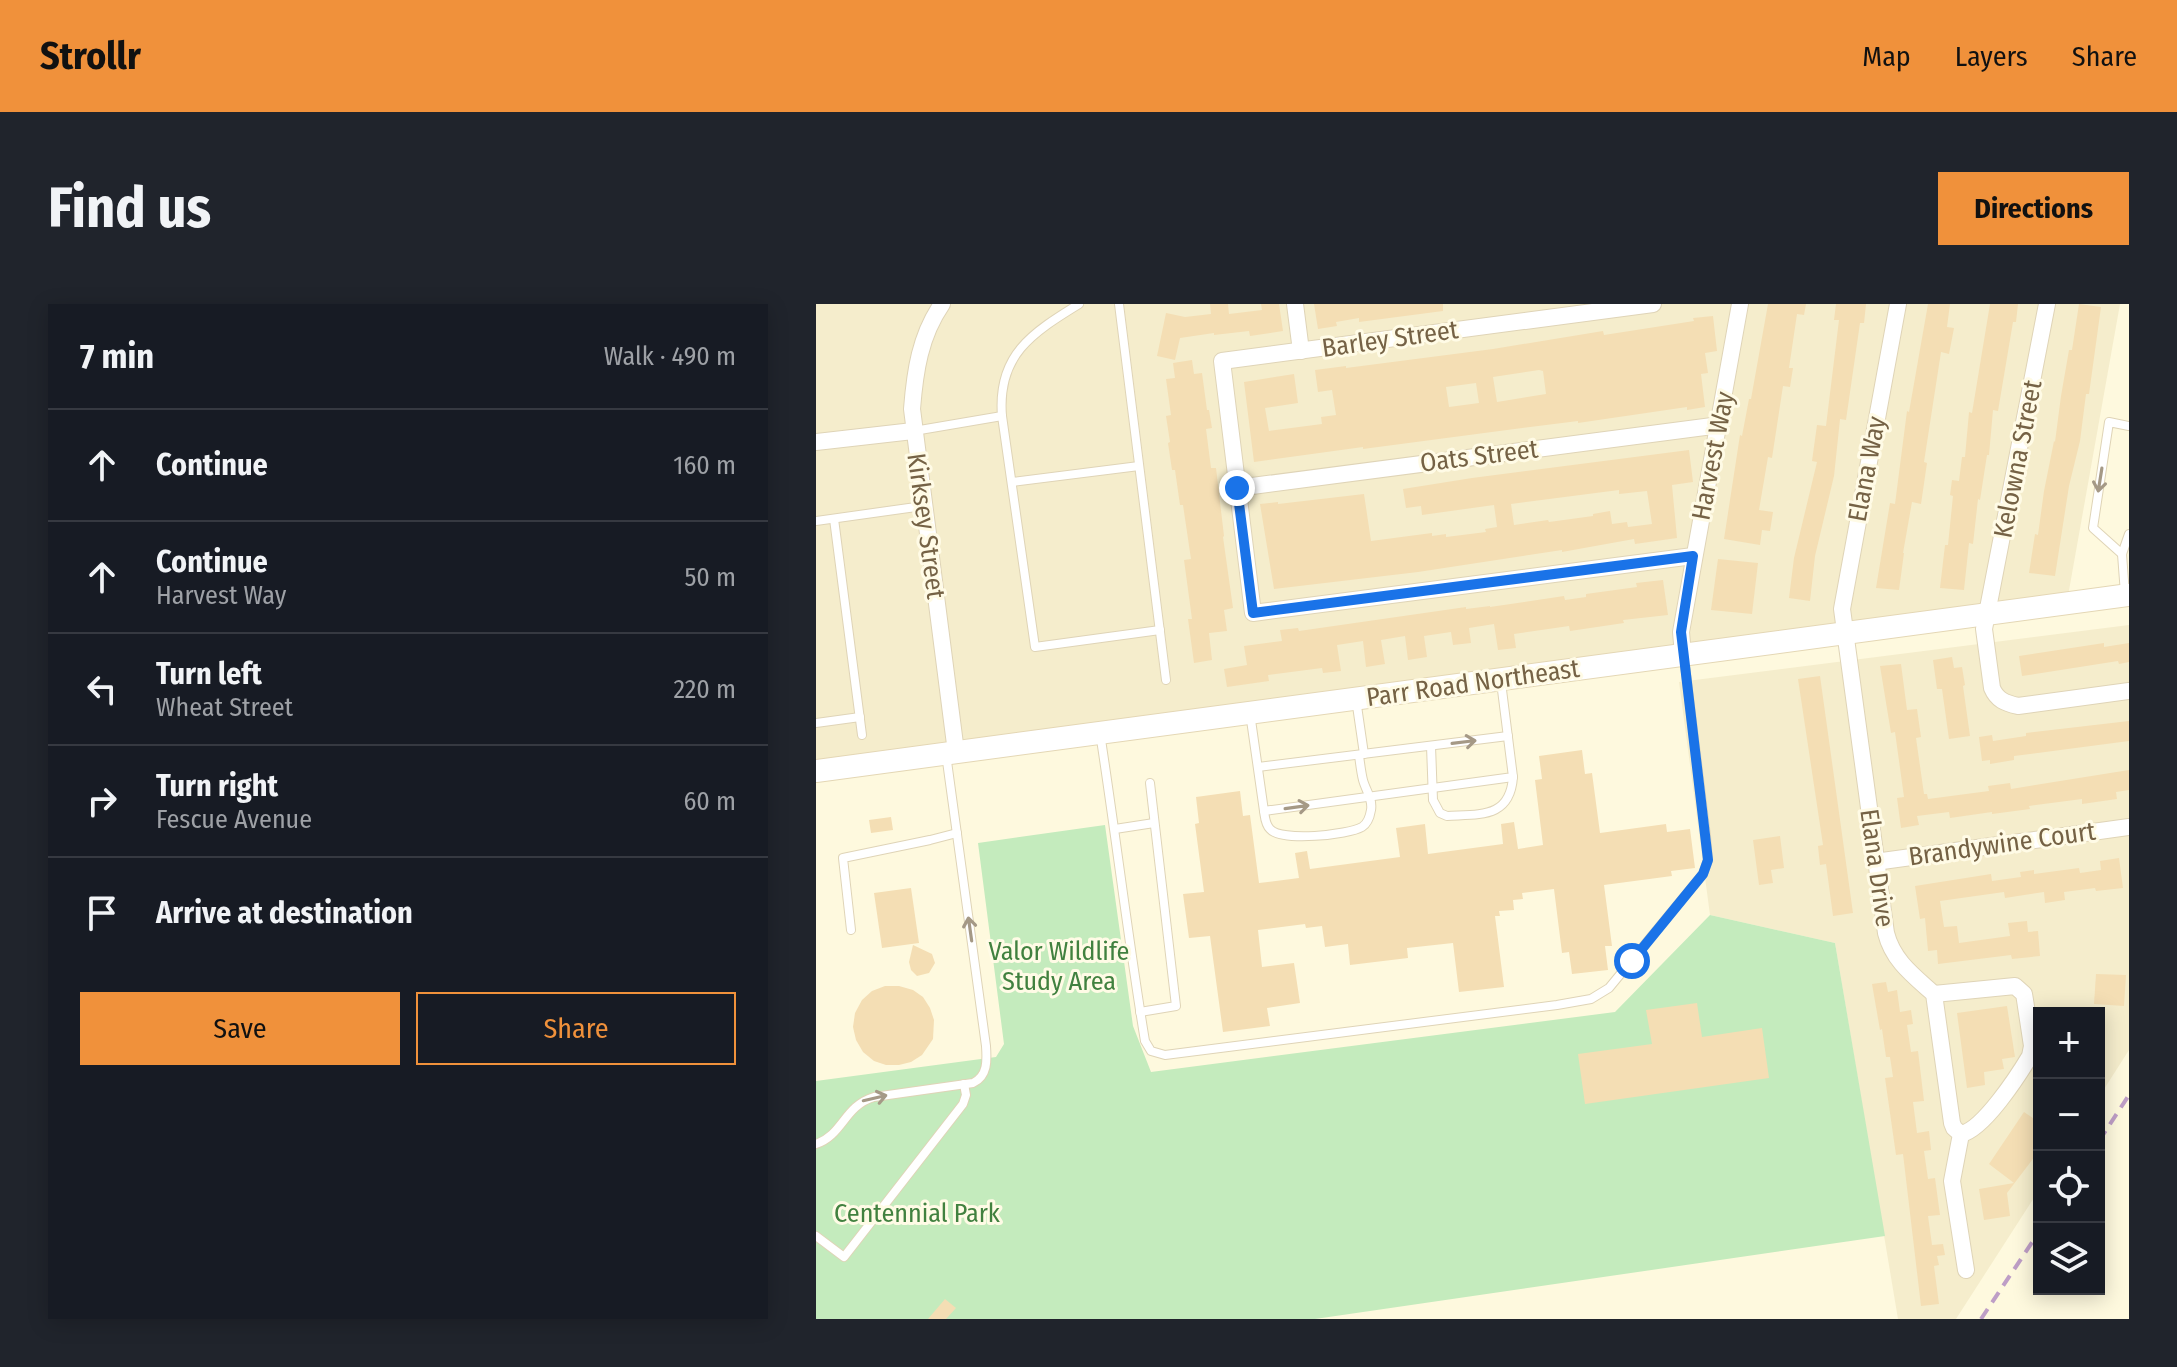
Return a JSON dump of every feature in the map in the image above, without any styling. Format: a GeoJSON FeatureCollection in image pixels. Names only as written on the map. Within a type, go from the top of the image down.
{"type":"FeatureCollection","features":[{"type":"Feature","properties":{"kind":"main road","name":"Parr Road Northeast"},"geometry":{"type":"LineString","coordinates":[[816,771],[2127,595]]}},
{"type":"Feature","properties":{"kind":"street","name":"Kirksey Street"},"geometry":{"type":"LineString","coordinates":[[942,304],[932,318],[917,362],[912,409],[951,753]]}},
{"type":"Feature","properties":{"kind":"street"},"geometry":{"type":"LineString","coordinates":[[1295,304],[1301,351]]}},
{"type":"Feature","properties":{"kind":"street","name":"Barley Street"},"geometry":{"type":"LineString","coordinates":[[1237,488],[1222,361],[1653,304]]}},
{"type":"Feature","properties":{"kind":"street","name":"Harvest Way"},"geometry":{"type":"LineString","coordinates":[[1683,655],[1681,632],[1693,556],[1720,425],[1740,304]]}},
{"type":"Feature","properties":{"kind":"street","name":"Elana Way"},"geometry":{"type":"LineString","coordinates":[[1845,634],[1842,603],[1898,304]]}},
{"type":"Feature","properties":{"kind":"street","name":"Kelowna Street"},"geometry":{"type":"LineString","coordinates":[[2047,304],[1984,632],[1992,688],[2001,701],[2018,706],[2129,691]]}},
{"type":"Feature","properties":{"kind":"street","name":"Oats Street"},"geometry":{"type":"LineString","coordinates":[[1237,488],[1720,425]]}},
{"type":"Feature","properties":{"kind":"street"},"geometry":{"type":"LineString","coordinates":[[816,442],[913,431]]}},
{"type":"Feature","properties":{"kind":"street"},"geometry":{"type":"LineString","coordinates":[[1237,488],[1253,613],[1693,556]]}},
{"type":"Feature","properties":{"kind":"street","name":"Elana Drive"},"geometry":{"type":"LineString","coordinates":[[1845,634],[1889,944],[1903,966],[1934,994]]}},
{"type":"Feature","properties":{"kind":"street","name":"Brandywine Court"},"geometry":{"type":"LineString","coordinates":[[1875,862],[2129,827]]}},
{"type":"Feature","properties":{"kind":"street"},"geometry":{"type":"LineString","coordinates":[[2015,986],[2025,1000],[2032,1046],[2030,1056],[1988,1115],[1973,1130],[1961,1134],[1952,1123],[1934,994],[2015,986]]}},
{"type":"Feature","properties":{"kind":"street"},"geometry":{"type":"LineString","coordinates":[[1961,1134],[1952,1181],[1966,1270]]}},
{"type":"Feature","properties":{"kind":"lane"},"geometry":{"type":"LineString","coordinates":[[1079,304],[1043,326],[1016,353],[1005,376],[1001,402],[1035,647],[1160,630]]}},
{"type":"Feature","properties":{"kind":"lane"},"geometry":{"type":"LineString","coordinates":[[1119,304],[1166,680]]}},
{"type":"Feature","properties":{"kind":"lane"},"geometry":{"type":"LineString","coordinates":[[913,431],[1002,416]]}},
{"type":"Feature","properties":{"kind":"lane"},"geometry":{"type":"LineString","coordinates":[[2122,554],[2093,528],[2109,422],[2129,426]]}},
{"type":"Feature","properties":{"kind":"lane"},"geometry":{"type":"LineString","coordinates":[[1012,482],[1139,466]]}},
{"type":"Feature","properties":{"kind":"lane"},"geometry":{"type":"LineString","coordinates":[[816,521],[923,506]]}},
{"type":"Feature","properties":{"kind":"lane"},"geometry":{"type":"LineString","coordinates":[[834,519],[862,735]]}},
{"type":"Feature","properties":{"kind":"lane"},"geometry":{"type":"LineString","coordinates":[[2127,595],[2122,554],[2129,534]]}},
{"type":"Feature","properties":{"kind":"lane"},"geometry":{"type":"LineString","coordinates":[[1100,733],[1140,1012],[1145,1041],[1151,1051],[1165,1055],[1557,1005],[1591,999],[1609,988],[1703,874],[1708,860],[1683,655]]}},
{"type":"Feature","properties":{"kind":"lane"},"geometry":{"type":"LineString","coordinates":[[1431,746],[1431,788],[1440,813],[1447,816],[1495,810],[1504,804],[1509,797],[1513,777],[1501,679]]}},
{"type":"Feature","properties":{"kind":"lane"},"geometry":{"type":"LineString","coordinates":[[1250,713],[1266,823],[1271,831],[1280,836],[1315,836],[1362,827],[1372,809],[1371,796],[1363,781],[1356,699]]}},
{"type":"Feature","properties":{"kind":"lane"},"geometry":{"type":"LineString","coordinates":[[816,723],[860,717]]}},
{"type":"Feature","properties":{"kind":"lane"},"geometry":{"type":"LineString","coordinates":[[1258,767],[1508,736]]}},
{"type":"Feature","properties":{"kind":"lane"},"geometry":{"type":"LineString","coordinates":[[816,1144],[835,1132],[862,1100],[964,1084],[978,1081],[983,1076],[986,1059],[957,833],[951,753]]}},
{"type":"Feature","properties":{"kind":"lane"},"geometry":{"type":"LineString","coordinates":[[1264,811],[1513,777]]}},
{"type":"Feature","properties":{"kind":"lane"},"geometry":{"type":"LineString","coordinates":[[1140,1012],[1176,1006],[1150,783]]}},
{"type":"Feature","properties":{"kind":"lane"},"geometry":{"type":"LineString","coordinates":[[1115,829],[1154,823]]}},
{"type":"Feature","properties":{"kind":"lane"},"geometry":{"type":"LineString","coordinates":[[851,930],[843,858],[957,833]]}},
{"type":"Feature","properties":{"kind":"lane"},"geometry":{"type":"LineString","coordinates":[[816,1236],[844,1257],[963,1104],[966,1095],[964,1084]]}},
{"type":"Feature","properties":{"kind":"shaded area"},"geometry":{"type":"Polygon","coordinates":[[[816,304],[2120,304],[2068,596],[816,763],[816,304]]]}},
{"type":"Feature","properties":{"kind":"shaded area"},"geometry":{"type":"Polygon","coordinates":[[[2129,625],[2129,1050],[2105,1088],[2105,1007],[2033,1007],[2033,1199],[1956,1319],[1898,1319],[1835,943],[1710,915],[1679,682],[2129,625]]]}},
{"type":"Feature","properties":{"kind":"green space"},"geometry":{"type":"Polygon","coordinates":[[[1105,825],[1133,1026],[1151,1072],[1615,1012],[1710,915],[1835,943],[1885,1236],[1315,1319],[816,1319],[816,1081],[996,1057],[1004,1044],[978,843],[1105,825]]]}},
{"type":"Feature","properties":{"kind":"building"},"geometry":{"type":"Polygon","coordinates":[[[1210,304],[1228,304],[1229,314],[1262,310],[1261,304],[1279,304],[1283,331],[1250,336],[1249,331],[1180,338],[1175,360],[1157,356],[1166,313],[1185,317],[1211,314],[1210,304]]]}},
{"type":"Feature","properties":{"kind":"building"},"geometry":{"type":"Polygon","coordinates":[[[1314,304],[1443,304],[1443,311],[1359,322],[1359,318],[1318,329],[1314,304]]]}},
{"type":"Feature","properties":{"kind":"building"},"geometry":{"type":"Polygon","coordinates":[[[1768,304],[1806,304],[1804,315],[1797,314],[1789,368],[1793,368],[1790,387],[1783,386],[1772,458],[1768,457],[1759,510],[1773,512],[1770,531],[1762,530],[1760,545],[1724,539],[1740,435],[1751,399],[1768,304]]]}},
{"type":"Feature","properties":{"kind":"building"},"geometry":{"type":"Polygon","coordinates":[[[1836,304],[1866,304],[1864,323],[1860,323],[1846,420],[1840,419],[1834,476],[1815,556],[1810,601],[1789,598],[1794,558],[1817,462],[1812,461],[1817,425],[1826,426],[1839,320],[1834,320],[1836,304]]]}},
{"type":"Feature","properties":{"kind":"building"},"geometry":{"type":"Polygon","coordinates":[[[1928,304],[1950,304],[1947,327],[1954,328],[1949,354],[1941,352],[1924,462],[1927,463],[1921,504],[1912,502],[1899,590],[1876,588],[1890,503],[1895,504],[1907,411],[1928,304]]]}},
{"type":"Feature","properties":{"kind":"building"},"geometry":{"type":"Polygon","coordinates":[[[1990,304],[2018,304],[2016,322],[2013,322],[1998,411],[1993,410],[1989,455],[1978,499],[1973,544],[1969,543],[1964,590],[1940,588],[1945,545],[1948,545],[1952,480],[1959,481],[1962,457],[1965,457],[1969,412],[1972,413],[1990,304]]]}},
{"type":"Feature","properties":{"kind":"building"},"geometry":{"type":"Polygon","coordinates":[[[2079,304],[2101,307],[2089,394],[2086,394],[2055,576],[2029,573],[2035,534],[2038,535],[2079,304]]]}},
{"type":"Feature","properties":{"kind":"building"},"geometry":{"type":"Polygon","coordinates":[[[1713,316],[1717,351],[1705,353],[1708,373],[1701,374],[1705,407],[1254,462],[1244,382],[1294,374],[1298,403],[1265,408],[1269,431],[1322,424],[1321,417],[1336,415],[1332,390],[1318,392],[1315,370],[1493,349],[1603,331],[1604,335],[1694,321],[1693,318],[1713,316]],[[1543,371],[1493,377],[1497,402],[1546,394],[1543,371]],[[1476,383],[1446,387],[1449,407],[1479,403],[1476,383]]]}},
{"type":"Feature","properties":{"kind":"building"},"geometry":{"type":"Polygon","coordinates":[[[1192,360],[1194,374],[1202,373],[1212,428],[1206,429],[1211,468],[1216,468],[1233,608],[1224,610],[1227,631],[1209,633],[1212,660],[1194,663],[1184,560],[1191,559],[1183,505],[1180,505],[1175,470],[1172,470],[1166,416],[1171,415],[1166,379],[1175,378],[1173,363],[1192,360]]]}},
{"type":"Feature","properties":{"kind":"building"},"geometry":{"type":"Polygon","coordinates":[[[1689,450],[1693,482],[1672,485],[1677,538],[1635,544],[1634,539],[1418,572],[1274,589],[1260,504],[1364,494],[1371,541],[1432,533],[1432,536],[1446,534],[1446,537],[1486,532],[1485,529],[1497,527],[1494,505],[1422,515],[1421,506],[1406,508],[1403,489],[1689,450]],[[1619,490],[1511,504],[1514,525],[1593,516],[1610,511],[1612,524],[1627,522],[1628,527],[1652,524],[1647,491],[1619,494],[1619,490]]]}},
{"type":"Feature","properties":{"kind":"building"},"geometry":{"type":"Polygon","coordinates":[[[1718,559],[1758,563],[1752,614],[1711,610],[1718,559]]]}},
{"type":"Feature","properties":{"kind":"building"},"geometry":{"type":"Polygon","coordinates":[[[1663,580],[1668,615],[1570,631],[1569,626],[1514,634],[1516,648],[1498,650],[1494,624],[1469,628],[1471,643],[1453,645],[1451,632],[1424,636],[1427,657],[1408,660],[1405,636],[1381,640],[1385,664],[1366,667],[1363,641],[1337,645],[1341,671],[1323,673],[1322,668],[1268,675],[1269,681],[1227,687],[1224,669],[1247,665],[1244,646],[1282,641],[1280,630],[1298,628],[1299,631],[1564,596],[1565,600],[1637,587],[1636,583],[1663,580]]]}},
{"type":"Feature","properties":{"kind":"building"},"geometry":{"type":"Polygon","coordinates":[[[2104,643],[2104,647],[2129,643],[2129,662],[2119,664],[2118,661],[2022,676],[2019,656],[2104,643]]]}},
{"type":"Feature","properties":{"kind":"building"},"geometry":{"type":"Polygon","coordinates":[[[1952,657],[1954,668],[1962,667],[1970,736],[1949,739],[1942,689],[1937,689],[1933,660],[1952,657]]]}},
{"type":"Feature","properties":{"kind":"building"},"geometry":{"type":"Polygon","coordinates":[[[1901,664],[1907,710],[1917,709],[1921,737],[1916,738],[1924,794],[1928,799],[1989,791],[1988,786],[2010,783],[2011,789],[2129,770],[2129,790],[2116,792],[2117,799],[2082,804],[2082,799],[1992,814],[1950,818],[1949,812],[1917,816],[1919,825],[1901,828],[1897,798],[1904,797],[1895,732],[1891,733],[1880,666],[1901,664]]]}},
{"type":"Feature","properties":{"kind":"building"},"geometry":{"type":"Polygon","coordinates":[[[1820,676],[1853,913],[1833,916],[1826,864],[1820,865],[1818,846],[1823,845],[1798,679],[1820,676]]]}},
{"type":"Feature","properties":{"kind":"building"},"geometry":{"type":"Polygon","coordinates":[[[2129,721],[2129,741],[2014,756],[2014,760],[1990,764],[1990,760],[1982,761],[1979,737],[1992,735],[1993,741],[2026,736],[2026,733],[2129,721]]]}},
{"type":"Feature","properties":{"kind":"building"},"geometry":{"type":"Polygon","coordinates":[[[1582,750],[1585,774],[1592,773],[1600,833],[1666,824],[1667,832],[1690,829],[1695,868],[1671,871],[1672,876],[1604,885],[1612,946],[1605,946],[1608,970],[1572,974],[1569,952],[1562,953],[1554,889],[1522,893],[1523,899],[1513,900],[1514,910],[1499,911],[1500,916],[1495,916],[1504,987],[1459,992],[1453,943],[1407,948],[1408,958],[1350,965],[1348,944],[1325,947],[1322,926],[1306,928],[1305,924],[1258,930],[1262,967],[1294,963],[1300,1003],[1267,1008],[1270,1026],[1223,1032],[1210,936],[1189,938],[1183,894],[1204,892],[1195,824],[1199,823],[1196,797],[1240,791],[1243,816],[1250,815],[1259,883],[1299,878],[1295,853],[1307,851],[1310,869],[1400,857],[1396,828],[1425,824],[1428,854],[1503,844],[1501,824],[1514,822],[1518,849],[1543,845],[1535,780],[1542,779],[1539,756],[1582,750]]]}},
{"type":"Feature","properties":{"kind":"building"},"geometry":{"type":"Polygon","coordinates":[[[891,817],[893,830],[871,833],[869,820],[891,817]]]}},
{"type":"Feature","properties":{"kind":"building"},"geometry":{"type":"Polygon","coordinates":[[[1780,836],[1784,868],[1771,870],[1773,883],[1759,885],[1753,840],[1780,836]]]}},
{"type":"Feature","properties":{"kind":"building"},"geometry":{"type":"Polygon","coordinates":[[[2119,858],[2123,888],[2064,892],[2065,900],[2045,903],[2044,892],[2005,898],[2004,892],[1940,901],[1944,927],[1957,926],[1959,943],[2010,936],[2008,923],[2027,921],[2028,932],[2038,931],[2040,956],[2012,959],[2011,955],[1938,964],[1937,950],[1928,951],[1925,918],[1920,919],[1915,886],[1991,874],[1992,881],[2021,877],[2020,872],[2034,870],[2034,874],[2079,868],[2080,873],[2101,870],[2100,861],[2119,858]]]}},
{"type":"Feature","properties":{"kind":"building"},"geometry":{"type":"Polygon","coordinates":[[[911,888],[919,943],[882,948],[874,893],[911,888]]]}},
{"type":"Feature","properties":{"kind":"building"},"geometry":{"type":"Polygon","coordinates":[[[913,945],[932,954],[935,963],[929,973],[917,976],[911,970],[909,962],[913,945]]]}},
{"type":"Feature","properties":{"kind":"building"},"geometry":{"type":"Polygon","coordinates":[[[2096,974],[2126,975],[2124,1006],[2094,1004],[2096,974]]]}},
{"type":"Feature","properties":{"kind":"building"},"geometry":{"type":"Polygon","coordinates":[[[1886,982],[1888,992],[1897,990],[1900,1012],[1911,1010],[1913,1024],[1907,1025],[1911,1052],[1918,1051],[1924,1101],[1913,1102],[1917,1133],[1929,1131],[1931,1150],[1924,1151],[1928,1179],[1935,1178],[1940,1215],[1928,1216],[1932,1245],[1943,1244],[1945,1255],[1937,1256],[1939,1265],[1934,1266],[1939,1304],[1921,1306],[1903,1154],[1896,1155],[1885,1078],[1893,1077],[1890,1057],[1886,1057],[1872,984],[1886,982]]]}},
{"type":"Feature","properties":{"kind":"building"},"geometry":{"type":"Polygon","coordinates":[[[885,986],[913,990],[923,997],[930,1008],[934,1020],[933,1039],[922,1055],[911,1062],[886,1065],[874,1061],[863,1052],[856,1040],[853,1027],[855,1013],[862,1000],[872,991],[885,986]]]}},
{"type":"Feature","properties":{"kind":"building"},"geometry":{"type":"Polygon","coordinates":[[[1697,1003],[1702,1037],[1762,1028],[1769,1078],[1585,1104],[1578,1054],[1652,1044],[1646,1010],[1697,1003]]]}},
{"type":"Feature","properties":{"kind":"building"},"geometry":{"type":"Polygon","coordinates":[[[2007,1006],[2015,1057],[2002,1059],[2004,1069],[1984,1072],[1985,1085],[1967,1088],[1957,1013],[2007,1006]]]}},
{"type":"Feature","properties":{"kind":"building"},"geometry":{"type":"Polygon","coordinates":[[[2024,1112],[2033,1118],[2033,1159],[2007,1193],[2010,1216],[1984,1220],[1979,1189],[2014,1183],[1989,1164],[2024,1112]]]}},
{"type":"Feature","properties":{"kind":"building"},"geometry":{"type":"Polygon","coordinates":[[[945,1299],[956,1308],[946,1319],[928,1319],[945,1299]]]}},
{"type":"Feature","properties":{"kind":"railway"},"geometry":{"type":"LineString","coordinates":[[2105,1132],[2129,1095]]}},
{"type":"Feature","properties":{"kind":"railway"},"geometry":{"type":"LineString","coordinates":[[1981,1319],[2033,1241]]}},
{"type":"Feature","properties":{"kind":"route"},"geometry":{"type":"LineString","coordinates":[[1237,488],[1253,613],[1693,556],[1681,632],[1708,860],[1703,874],[1632,961]]}},
{"type":"Feature","properties":{"kind":"park label","name":"Valor Wildlife Study Area"},"geometry":{"type":"Point","coordinates":[1059,966]}},
{"type":"Feature","properties":{"kind":"park label","name":"Centennial Park"},"geometry":{"type":"Point","coordinates":[917,1213]}}]}
